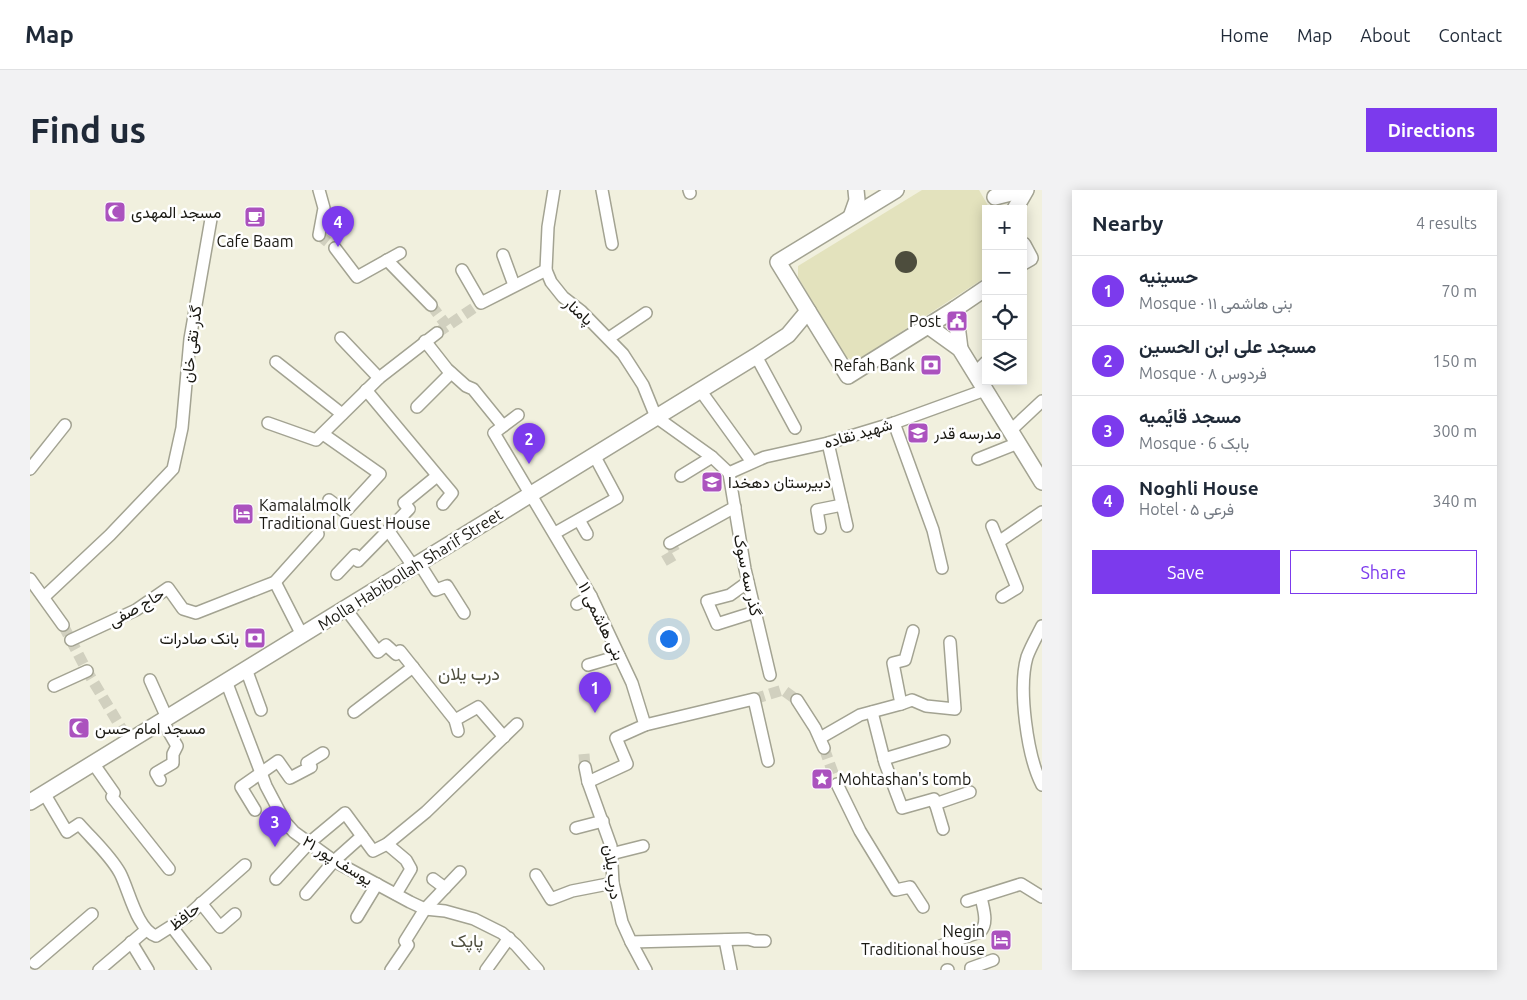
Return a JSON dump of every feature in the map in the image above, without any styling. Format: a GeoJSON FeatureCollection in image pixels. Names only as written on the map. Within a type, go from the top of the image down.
{"type":"FeatureCollection","features":[{"type":"Feature","properties":{"kind":"main road"},"geometry":{"type":"LineString","coordinates":[[851,217],[857,200],[856,190]]}},
{"type":"Feature","properties":{"kind":"main road"},"geometry":{"type":"LineString","coordinates":[[865,190],[875,194],[894,191]]}},
{"type":"Feature","properties":{"kind":"main road"},"geometry":{"type":"LineString","coordinates":[[996,199],[1024,190]]}},
{"type":"Feature","properties":{"kind":"main road"},"geometry":{"type":"LineString","coordinates":[[1016,205],[1024,190]]}},
{"type":"Feature","properties":{"kind":"main road"},"geometry":{"type":"LineString","coordinates":[[894,191],[778,262],[848,376],[955,310],[982,291]]}},
{"type":"Feature","properties":{"kind":"main road"},"geometry":{"type":"LineString","coordinates":[[955,310],[960,348]]}},
{"type":"Feature","properties":{"kind":"main road"},"geometry":{"type":"LineString","coordinates":[[788,335],[808,311]]}},
{"type":"Feature","properties":{"kind":"main road"},"geometry":{"type":"LineString","coordinates":[[928,326],[960,348],[980,368],[985,390],[1042,482]]}},
{"type":"Feature","properties":{"kind":"main road"},"geometry":{"type":"LineString","coordinates":[[788,335],[818,328]]}},
{"type":"Feature","properties":{"kind":"main road","name":"Molla Habibollah Sharif Street"},"geometry":{"type":"LineString","coordinates":[[30,802],[788,335]]}},
{"type":"Feature","properties":{"kind":"street"},"geometry":{"type":"LineString","coordinates":[[318,190],[324,208],[319,235]]}},
{"type":"Feature","properties":{"kind":"street"},"geometry":{"type":"LineString","coordinates":[[462,270],[480,303],[546,270],[548,227],[554,190]]}},
{"type":"Feature","properties":{"kind":"street"},"geometry":{"type":"LineString","coordinates":[[602,190],[612,244]]}},
{"type":"Feature","properties":{"kind":"street","name":"گذر تقی خان"},"geometry":{"type":"LineString","coordinates":[[44,598],[110,535],[173,469],[182,428],[190,339],[211,219]]}},
{"type":"Feature","properties":{"kind":"street"},"geometry":{"type":"LineString","coordinates":[[335,248],[357,277],[400,252]]}},
{"type":"Feature","properties":{"kind":"street"},"geometry":{"type":"LineString","coordinates":[[502,255],[514,285]]}},
{"type":"Feature","properties":{"kind":"street"},"geometry":{"type":"LineString","coordinates":[[387,260],[431,305]]}},
{"type":"Feature","properties":{"kind":"street","name":"پامنار"},"geometry":{"type":"LineString","coordinates":[[546,270],[563,297],[609,338],[630,364],[649,396],[656,417]]}},
{"type":"Feature","properties":{"kind":"street"},"geometry":{"type":"LineString","coordinates":[[609,338],[646,313]]}},
{"type":"Feature","properties":{"kind":"street"},"geometry":{"type":"LineString","coordinates":[[319,437],[379,378],[437,333]]}},
{"type":"Feature","properties":{"kind":"street"},"geometry":{"type":"LineString","coordinates":[[341,338],[379,378]]}},
{"type":"Feature","properties":{"kind":"street"},"geometry":{"type":"LineString","coordinates":[[425,341],[451,373],[466,386],[473,389],[503,426],[518,415]]}},
{"type":"Feature","properties":{"kind":"street"},"geometry":{"type":"LineString","coordinates":[[756,356],[795,428]]}},
{"type":"Feature","properties":{"kind":"street"},"geometry":{"type":"LineString","coordinates":[[276,362],[342,414]]}},
{"type":"Feature","properties":{"kind":"street"},"geometry":{"type":"LineString","coordinates":[[417,406],[451,373]]}},
{"type":"Feature","properties":{"kind":"street"},"geometry":{"type":"LineString","coordinates":[[366,390],[452,493],[442,504]]}},
{"type":"Feature","properties":{"kind":"street"},"geometry":{"type":"LineString","coordinates":[[700,390],[752,462]]}},
{"type":"Feature","properties":{"kind":"street","name":"شهید نقاده"},"geometry":{"type":"LineString","coordinates":[[729,473],[765,457],[828,443],[894,423],[985,390]]}},
{"type":"Feature","properties":{"kind":"street"},"geometry":{"type":"LineString","coordinates":[[978,459],[1014,437],[1042,401]]}},
{"type":"Feature","properties":{"kind":"street"},"geometry":{"type":"LineString","coordinates":[[656,417],[712,457],[729,473]]}},
{"type":"Feature","properties":{"kind":"street"},"geometry":{"type":"LineString","coordinates":[[894,423],[933,530],[942,568]]}},
{"type":"Feature","properties":{"kind":"street"},"geometry":{"type":"LineString","coordinates":[[268,424],[319,437],[380,474],[345,512],[329,500]]}},
{"type":"Feature","properties":{"kind":"street"},"geometry":{"type":"LineString","coordinates":[[30,469],[35,454],[66,425]]}},
{"type":"Feature","properties":{"kind":"street","name":"بنی هاشمی ۱۱"},"geometry":{"type":"LineString","coordinates":[[503,426],[494,433],[591,596],[632,683],[645,725]]}},
{"type":"Feature","properties":{"kind":"street"},"geometry":{"type":"LineString","coordinates":[[828,443],[847,526]]}},
{"type":"Feature","properties":{"kind":"street"},"geometry":{"type":"LineString","coordinates":[[555,533],[617,498],[594,455]]}},
{"type":"Feature","properties":{"kind":"street"},"geometry":{"type":"LineString","coordinates":[[681,476],[712,457]]}},
{"type":"Feature","properties":{"kind":"street","name":"گذر سه سوک"},"geometry":{"type":"LineString","coordinates":[[729,473],[748,582],[770,675]]}},
{"type":"Feature","properties":{"kind":"street"},"geometry":{"type":"LineString","coordinates":[[337,574],[355,555],[358,561],[409,509],[404,503],[437,476]]}},
{"type":"Feature","properties":{"kind":"street"},"geometry":{"type":"LineString","coordinates":[[820,528],[817,510],[842,506]]}},
{"type":"Feature","properties":{"kind":"street"},"geometry":{"type":"LineString","coordinates":[[670,543],[735,507]]}},
{"type":"Feature","properties":{"kind":"street"},"geometry":{"type":"LineString","coordinates":[[1000,541],[1042,512]]}},
{"type":"Feature","properties":{"kind":"street"},"geometry":{"type":"LineString","coordinates":[[579,520],[587,534]]}},
{"type":"Feature","properties":{"kind":"street"},"geometry":{"type":"LineString","coordinates":[[992,526],[1000,541],[1001,548],[1018,588],[1002,597]]}},
{"type":"Feature","properties":{"kind":"street"},"geometry":{"type":"LineString","coordinates":[[388,530],[436,590],[447,586],[464,613]]}},
{"type":"Feature","properties":{"kind":"street"},"geometry":{"type":"LineString","coordinates":[[302,635],[276,582],[318,534]]}},
{"type":"Feature","properties":{"kind":"street"},"geometry":{"type":"LineString","coordinates":[[30,579],[63,625]]}},
{"type":"Feature","properties":{"kind":"street","name":"حاج صفی"},"geometry":{"type":"LineString","coordinates":[[71,640],[136,610],[168,588],[183,609],[196,613],[276,582]]}},
{"type":"Feature","properties":{"kind":"street"},"geometry":{"type":"LineString","coordinates":[[748,582],[730,594],[707,601],[717,624],[755,612]]}},
{"type":"Feature","properties":{"kind":"street"},"geometry":{"type":"LineString","coordinates":[[577,604],[591,596]]}},
{"type":"Feature","properties":{"kind":"street"},"geometry":{"type":"LineString","coordinates":[[345,608],[378,652],[386,645],[396,654],[400,651],[457,726],[478,707],[504,737]]}},
{"type":"Feature","properties":{"kind":"street"},"geometry":{"type":"LineString","coordinates":[[1042,626],[1028,657],[1024,695],[1026,728],[1031,758],[1042,785]]}},
{"type":"Feature","properties":{"kind":"street"},"geometry":{"type":"LineString","coordinates":[[901,704],[893,663],[905,660],[913,631]]}},
{"type":"Feature","properties":{"kind":"street"},"geometry":{"type":"LineString","coordinates":[[797,700],[810,719],[822,743],[860,714],[912,700],[926,706],[955,709],[950,642]]}},
{"type":"Feature","properties":{"kind":"street"},"geometry":{"type":"LineString","coordinates":[[588,665],[620,656]]}},
{"type":"Feature","properties":{"kind":"street"},"geometry":{"type":"LineString","coordinates":[[354,712],[413,667]]}},
{"type":"Feature","properties":{"kind":"street"},"geometry":{"type":"LineString","coordinates":[[246,669],[261,710]]}},
{"type":"Feature","properties":{"kind":"street"},"geometry":{"type":"LineString","coordinates":[[54,686],[87,671]]}},
{"type":"Feature","properties":{"kind":"street"},"geometry":{"type":"LineString","coordinates":[[150,680],[177,746],[172,754],[173,762],[156,773],[160,780]]}},
{"type":"Feature","properties":{"kind":"street","name":"یوسف پور ۲۱"},"geometry":{"type":"LineString","coordinates":[[226,681],[266,786],[285,822],[294,832],[334,861],[425,909],[445,911],[474,919],[495,929],[509,938],[525,965],[538,970]]}},
{"type":"Feature","properties":{"kind":"street"},"geometry":{"type":"LineString","coordinates":[[426,702],[435,695]]}},
{"type":"Feature","properties":{"kind":"street"},"geometry":{"type":"LineString","coordinates":[[588,782],[627,764],[616,738],[645,725],[754,699],[768,762]]}},
{"type":"Feature","properties":{"kind":"street"},"geometry":{"type":"LineString","coordinates":[[872,712],[884,759],[902,808],[934,799],[943,828]]}},
{"type":"Feature","properties":{"kind":"street"},"geometry":{"type":"LineString","coordinates":[[276,879],[309,843],[346,813],[373,851],[387,844],[426,812],[517,724]]}},
{"type":"Feature","properties":{"kind":"street"},"geometry":{"type":"LineString","coordinates":[[884,759],[944,741]]}},
{"type":"Feature","properties":{"kind":"street"},"geometry":{"type":"LineString","coordinates":[[255,810],[241,787],[278,760],[290,778],[310,767],[307,763],[323,753]]}},
{"type":"Feature","properties":{"kind":"street"},"geometry":{"type":"LineString","coordinates":[[93,763],[114,793],[112,797],[169,869]]}},
{"type":"Feature","properties":{"kind":"street","name":"درب یلان"},"geometry":{"type":"LineString","coordinates":[[585,767],[588,782],[608,837],[612,854],[613,883],[622,922],[630,942],[646,970]]}},
{"type":"Feature","properties":{"kind":"street"},"geometry":{"type":"LineString","coordinates":[[837,784],[860,831],[896,890],[910,887],[923,907]]}},
{"type":"Feature","properties":{"kind":"street"},"geometry":{"type":"LineString","coordinates":[[935,804],[970,792]]}},
{"type":"Feature","properties":{"kind":"street"},"geometry":{"type":"LineString","coordinates":[[44,793],[67,832],[79,824],[118,871],[146,930]]}},
{"type":"Feature","properties":{"kind":"street"},"geometry":{"type":"LineString","coordinates":[[576,828],[603,821]]}},
{"type":"Feature","properties":{"kind":"street"},"geometry":{"type":"LineString","coordinates":[[306,894],[334,861],[362,836]]}},
{"type":"Feature","properties":{"kind":"street"},"geometry":{"type":"LineString","coordinates":[[387,844],[406,860],[411,870],[396,894]]}},
{"type":"Feature","properties":{"kind":"street"},"geometry":{"type":"LineString","coordinates":[[612,854],[643,846]]}},
{"type":"Feature","properties":{"kind":"street","name":"حافظ"},"geometry":{"type":"LineString","coordinates":[[99,970],[146,930],[156,936],[172,927],[245,865]]}},
{"type":"Feature","properties":{"kind":"street"},"geometry":{"type":"LineString","coordinates":[[391,970],[408,945],[405,942],[425,909],[460,872]]}},
{"type":"Feature","properties":{"kind":"street"},"geometry":{"type":"LineString","coordinates":[[536,875],[552,899],[572,891],[613,883]]}},
{"type":"Feature","properties":{"kind":"street"},"geometry":{"type":"LineString","coordinates":[[433,879],[445,888]]}},
{"type":"Feature","properties":{"kind":"street"},"geometry":{"type":"LineString","coordinates":[[357,917],[377,884]]}},
{"type":"Feature","properties":{"kind":"street"},"geometry":{"type":"LineString","coordinates":[[966,901],[1021,884],[1042,897]]}},
{"type":"Feature","properties":{"kind":"street"},"geometry":{"type":"LineString","coordinates":[[940,946],[980,932],[983,929],[985,925],[981,897]]}},
{"type":"Feature","properties":{"kind":"street"},"geometry":{"type":"LineString","coordinates":[[201,903],[220,927],[234,914]]}},
{"type":"Feature","properties":{"kind":"street"},"geometry":{"type":"LineString","coordinates":[[34,963],[92,914]]}},
{"type":"Feature","properties":{"kind":"street"},"geometry":{"type":"LineString","coordinates":[[172,927],[205,970]]}},
{"type":"Feature","properties":{"kind":"street"},"geometry":{"type":"LineString","coordinates":[[486,970],[509,938]]}},
{"type":"Feature","properties":{"kind":"street"},"geometry":{"type":"LineString","coordinates":[[725,940],[731,970]]}},
{"type":"Feature","properties":{"kind":"street"},"geometry":{"type":"LineString","coordinates":[[630,942],[765,941]]}},
{"type":"Feature","properties":{"kind":"street"},"geometry":{"type":"LineString","coordinates":[[131,942],[148,970]]}},
{"type":"Feature","properties":{"kind":"street"},"geometry":{"type":"LineString","coordinates":[[971,970],[971,968],[993,960]]}},
{"type":"Feature","properties":{"kind":"green space"},"geometry":{"type":"Polygon","coordinates":[[[922,190],[979,190],[988,205],[982,205],[982,280],[856,361],[845,357],[798,277],[798,266],[922,190]]]}},
{"type":"Feature","properties":{"kind":"building"},"geometry":{"type":"Polygon","coordinates":[[[906,251],[914,254],[917,262],[914,270],[906,273],[898,270],[895,262],[898,254],[906,251]]]}},
{"type":"Feature","properties":{"kind":"tunnel"},"geometry":{"type":"LineString","coordinates":[[319,235],[335,248]]}},
{"type":"Feature","properties":{"kind":"tunnel"},"geometry":{"type":"LineString","coordinates":[[437,333],[481,303]]}},
{"type":"Feature","properties":{"kind":"tunnel"},"geometry":{"type":"LineString","coordinates":[[431,305],[447,326]]}},
{"type":"Feature","properties":{"kind":"tunnel"},"geometry":{"type":"LineString","coordinates":[[664,561],[676,554],[670,543]]}},
{"type":"Feature","properties":{"kind":"tunnel"},"geometry":{"type":"LineString","coordinates":[[63,625],[87,671],[129,741]]}},
{"type":"Feature","properties":{"kind":"tunnel"},"geometry":{"type":"LineString","coordinates":[[754,699],[783,690],[797,700]]}},
{"type":"Feature","properties":{"kind":"tunnel"},"geometry":{"type":"LineString","coordinates":[[824,748],[837,784]]}},
{"type":"Feature","properties":{"kind":"tunnel"},"geometry":{"type":"LineString","coordinates":[[584,754],[585,767]]}},
{"type":"Feature","properties":{"kind":"place","name":"مسجد المهدی"},"geometry":{"type":"Point","coordinates":[115,212]}},
{"type":"Feature","properties":{"kind":"place","name":"Cafe Baam"},"geometry":{"type":"Point","coordinates":[255,217]}},
{"type":"Feature","properties":{"kind":"place","name":"Noghli House"},"geometry":{"type":"Point","coordinates":[338,247]}},
{"type":"Feature","properties":{"kind":"place","name":"Post"},"geometry":{"type":"Point","coordinates":[957,321]}},
{"type":"Feature","properties":{"kind":"place","name":"Refah Bank"},"geometry":{"type":"Point","coordinates":[931,365]}},
{"type":"Feature","properties":{"kind":"place","name":"مدرسه قدر"},"geometry":{"type":"Point","coordinates":[918,433]}},
{"type":"Feature","properties":{"kind":"place","name":"مسجد علی ابن الحسین"},"geometry":{"type":"Point","coordinates":[529,464]}},
{"type":"Feature","properties":{"kind":"place","name":"دبیرستان دهخدا"},"geometry":{"type":"Point","coordinates":[712,482]}},
{"type":"Feature","properties":{"kind":"place","name":"Kamalalmolk Traditional Guest House"},"geometry":{"type":"Point","coordinates":[243,514]}},
{"type":"Feature","properties":{"kind":"place","name":"بانک صادرات"},"geometry":{"type":"Point","coordinates":[255,638]}},
{"type":"Feature","properties":{"kind":"place","name":"حسینیه"},"geometry":{"type":"Point","coordinates":[595,713]}},
{"type":"Feature","properties":{"kind":"place","name":"مسجد امام حسن"},"geometry":{"type":"Point","coordinates":[79,728]}},
{"type":"Feature","properties":{"kind":"place","name":"Mohtashan's tomb"},"geometry":{"type":"Point","coordinates":[822,779]}},
{"type":"Feature","properties":{"kind":"place","name":"مسجد قایٔمیه"},"geometry":{"type":"Point","coordinates":[275,847]}},
{"type":"Feature","properties":{"kind":"place","name":"Negin Traditional house"},"geometry":{"type":"Point","coordinates":[1001,940]}},
{"type":"Feature","properties":{"kind":"district","name":"درب یلان"},"geometry":{"type":"Point","coordinates":[469,674]}},
{"type":"Feature","properties":{"kind":"district","name":"پاپک"},"geometry":{"type":"Point","coordinates":[467,941]}}]}
